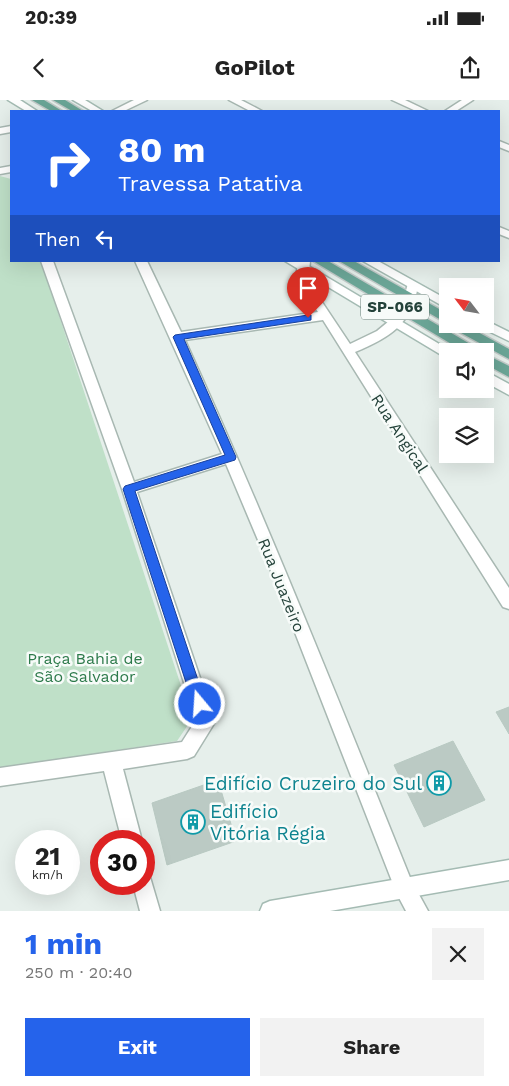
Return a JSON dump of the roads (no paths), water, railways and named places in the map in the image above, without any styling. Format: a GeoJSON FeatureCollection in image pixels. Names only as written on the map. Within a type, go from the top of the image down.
{"type":"FeatureCollection","features":[{"type":"Feature","properties":{"kind":"main road"},"geometry":{"type":"LineString","coordinates":[[37,100],[55,110]]}},
{"type":"Feature","properties":{"kind":"main road"},"geometry":{"type":"LineString","coordinates":[[58,100],[76,110]]}},
{"type":"Feature","properties":{"kind":"main road","name":"SP-066"},"geometry":{"type":"LineString","coordinates":[[320,262],[458,343]]}},
{"type":"Feature","properties":{"kind":"main road","name":"SP-066"},"geometry":{"type":"LineString","coordinates":[[347,262],[439,315]]}},
{"type":"Feature","properties":{"kind":"main road"},"geometry":{"type":"LineString","coordinates":[[470,333],[509,355]]}},
{"type":"Feature","properties":{"kind":"main road"},"geometry":{"type":"LineString","coordinates":[[494,363],[509,372]]}},
{"type":"Feature","properties":{"kind":"street"},"geometry":{"type":"LineString","coordinates":[[13,100],[30,110]]}},
{"type":"Feature","properties":{"kind":"street"},"geometry":{"type":"LineString","coordinates":[[78,100],[96,110]]}},
{"type":"Feature","properties":{"kind":"street"},"geometry":{"type":"LineString","coordinates":[[119,110],[142,100]]}},
{"type":"Feature","properties":{"kind":"street"},"geometry":{"type":"LineString","coordinates":[[234,100],[255,110]]}},
{"type":"Feature","properties":{"kind":"street"},"geometry":{"type":"LineString","coordinates":[[397,100],[421,110]]}},
{"type":"Feature","properties":{"kind":"street"},"geometry":{"type":"LineString","coordinates":[[452,110],[468,100]]}},
{"type":"Feature","properties":{"kind":"street"},"geometry":{"type":"LineString","coordinates":[[0,777],[187,750],[206,722],[129,489],[46,262]]}},
{"type":"Feature","properties":{"kind":"street","name":"Rua Juazeiro"},"geometry":{"type":"LineString","coordinates":[[141,262],[178,337],[231,457],[404,887],[418,911]]}},
{"type":"Feature","properties":{"kind":"street"},"geometry":{"type":"LineString","coordinates":[[371,262],[439,300]]}},
{"type":"Feature","properties":{"kind":"street"},"geometry":{"type":"LineString","coordinates":[[304,265],[396,325],[439,349]]}},
{"type":"Feature","properties":{"kind":"street","name":"Rua Angical"},"geometry":{"type":"LineString","coordinates":[[304,265],[302,282],[326,315],[509,602]]}},
{"type":"Feature","properties":{"kind":"street"},"geometry":{"type":"LineString","coordinates":[[347,350],[374,340],[396,325],[405,313],[411,300],[412,286]]}},
{"type":"Feature","properties":{"kind":"street"},"geometry":{"type":"LineString","coordinates":[[178,337],[326,315]]}},
{"type":"Feature","properties":{"kind":"street"},"geometry":{"type":"LineString","coordinates":[[494,329],[509,337]]}},
{"type":"Feature","properties":{"kind":"street"},"geometry":{"type":"LineString","coordinates":[[494,381],[509,390]]}},
{"type":"Feature","properties":{"kind":"street"},"geometry":{"type":"LineString","coordinates":[[129,489],[231,457]]}},
{"type":"Feature","properties":{"kind":"street"},"geometry":{"type":"LineString","coordinates":[[111,760],[129,830]]}},
{"type":"Feature","properties":{"kind":"street"},"geometry":{"type":"LineString","coordinates":[[270,911],[509,870]]}},
{"type":"Feature","properties":{"kind":"street"},"geometry":{"type":"LineString","coordinates":[[146,895],[150,911]]}},
{"type":"Feature","properties":{"kind":"place","name":"Edifício Cruzeiro do Sul"},"geometry":{"type":"Point","coordinates":[439,783]}},
{"type":"Feature","properties":{"kind":"place","name":"Edifício Vitória Régia"},"geometry":{"type":"Point","coordinates":[193,822]}},
{"type":"Feature","properties":{"kind":"park label","name":"Praça Bahia de São Salvador"},"geometry":{"type":"Point","coordinates":[85,667]}}]}
